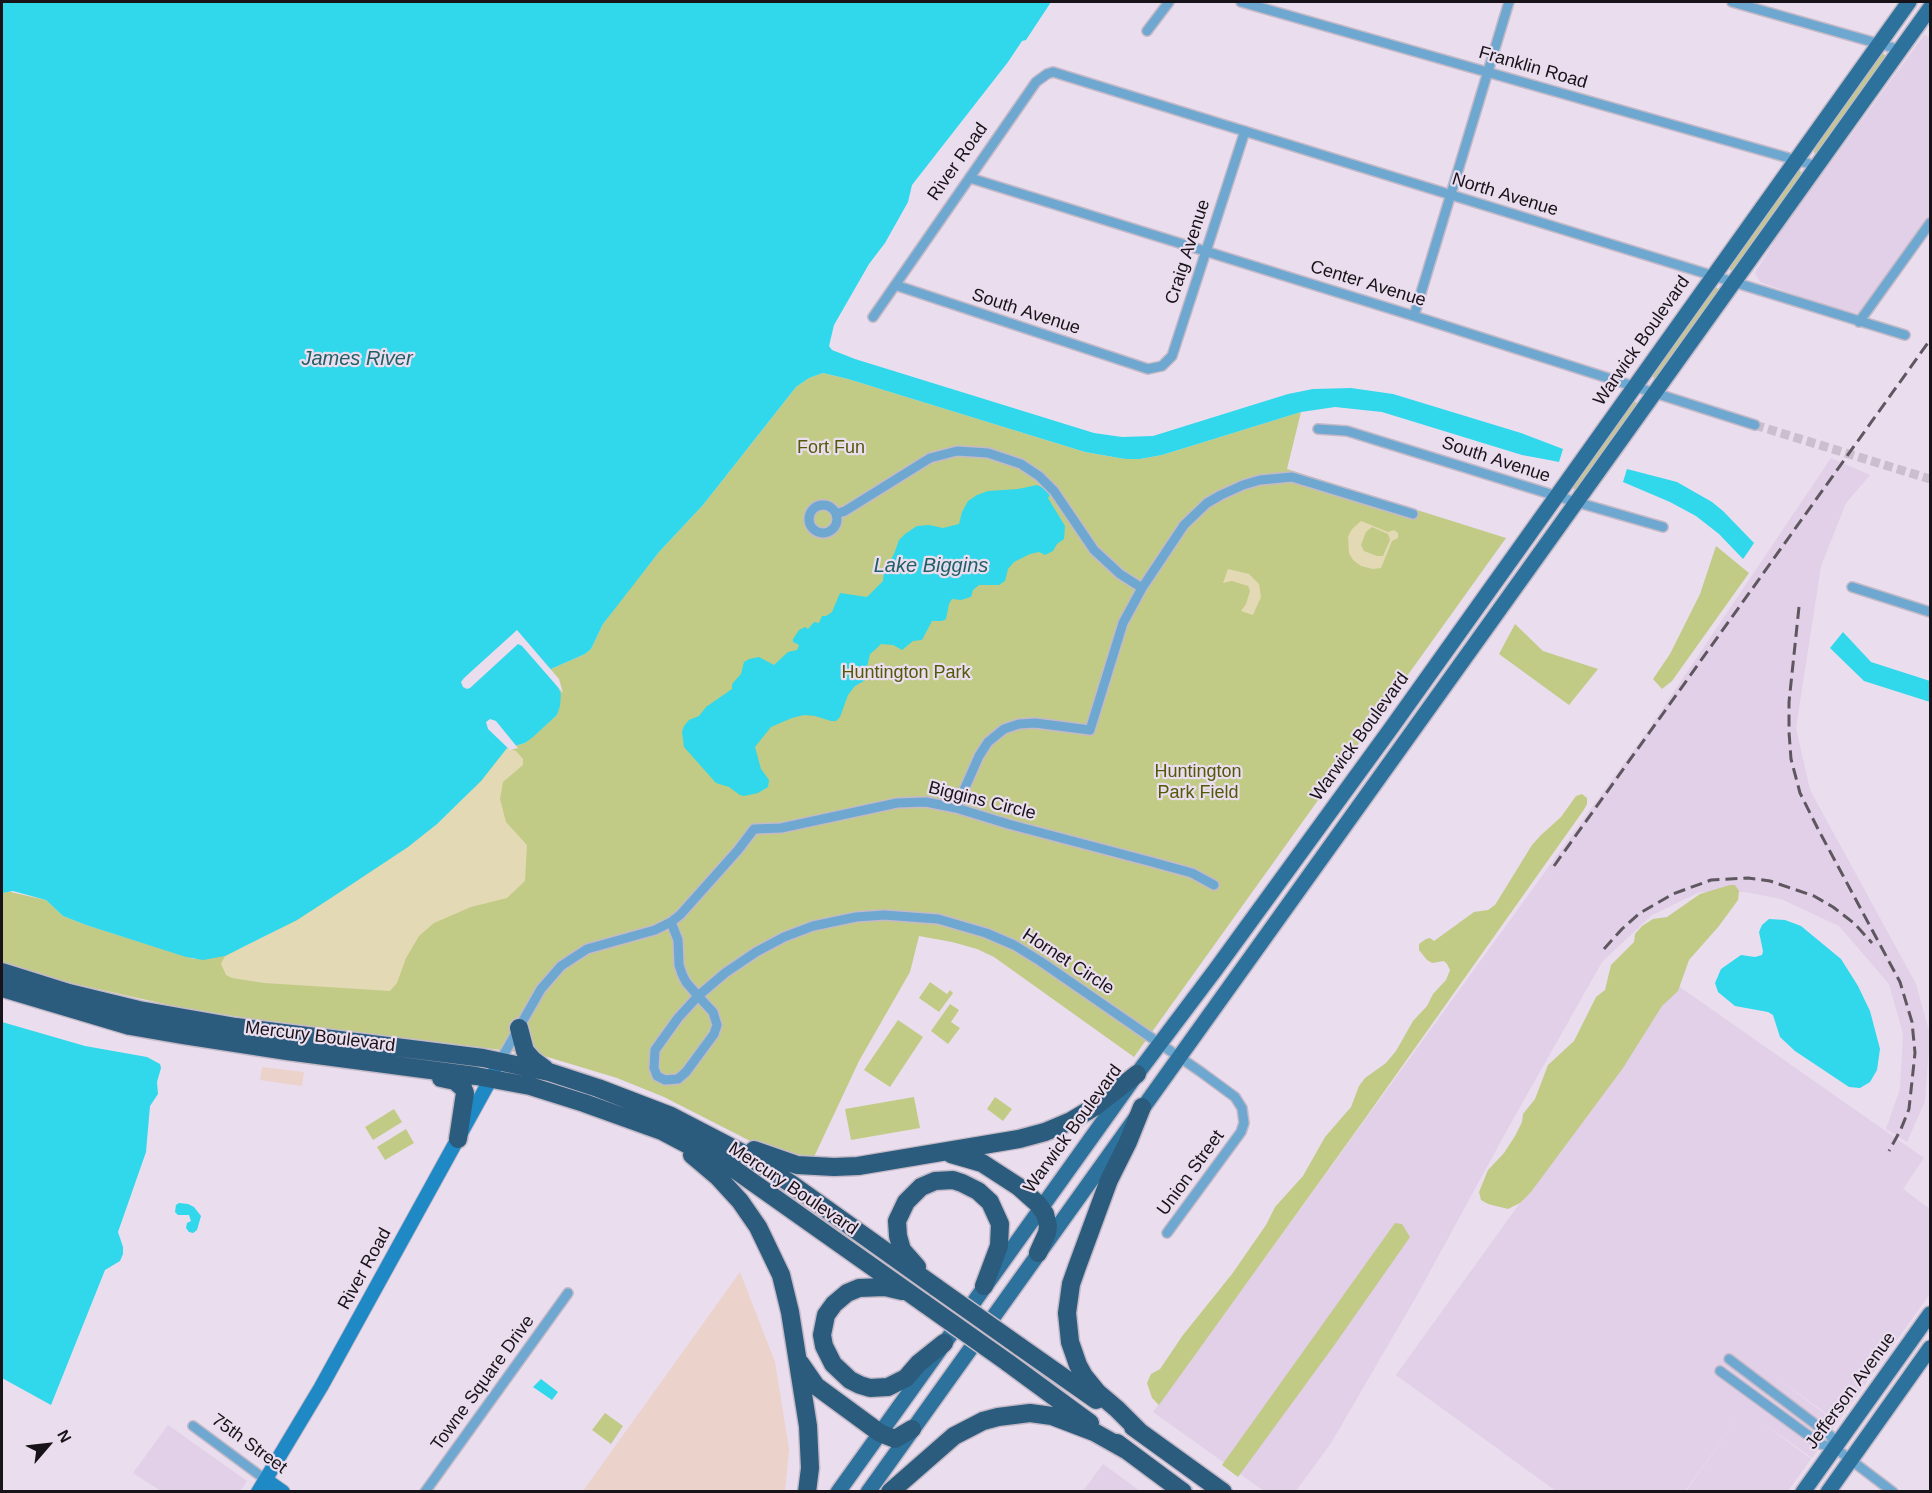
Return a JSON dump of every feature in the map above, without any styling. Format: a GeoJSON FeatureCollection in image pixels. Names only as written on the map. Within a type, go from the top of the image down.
{"type":"FeatureCollection","features":[{"type":"Feature","properties":{"kind":"highway","name":"Mercury Boulevard"},"geometry":{"type":"LineString","coordinates":[[8,982],[194,1020],[500,1061],[549,1072],[645,1106],[713,1137],[776,1174],[1019,1346],[1116,1411]]}},
{"type":"Feature","properties":{"kind":"highway","name":"Mercury Boulevard"},"geometry":{"type":"LineString","coordinates":[[8,982],[130,1026],[203,1039],[491,1078],[561,1095],[662,1131],[750,1179],[1007,1362],[1101,1434]]}},
{"type":"Feature","properties":{"kind":"highway"},"geometry":{"type":"LineString","coordinates":[[519,1028],[525,1051],[549,1072]]}},
{"type":"Feature","properties":{"kind":"highway"},"geometry":{"type":"LineString","coordinates":[[408,1067],[455,1081],[463,1088],[466,1099],[458,1139]]}},
{"type":"Feature","properties":{"kind":"highway"},"geometry":{"type":"LineString","coordinates":[[713,1137],[796,1165],[820,1168],[858,1166],[1019,1139],[1057,1127],[1096,1106],[1137,1074]]}},
{"type":"Feature","properties":{"kind":"highway"},"geometry":{"type":"LineString","coordinates":[[1142,1107],[1109,1180],[1071,1284],[1067,1313],[1070,1342],[1078,1365],[1097,1392],[1116,1411],[1142,1433],[1223,1491]]}},
{"type":"Feature","properties":{"kind":"highway"},"geometry":{"type":"LineString","coordinates":[[662,1131],[717,1177],[740,1202],[758,1227],[773,1257],[783,1283],[810,1447],[807,1491]]}},
{"type":"Feature","properties":{"kind":"highway"},"geometry":{"type":"LineString","coordinates":[[941,1152],[982,1163],[1019,1187],[1041,1207],[1048,1226],[1038,1253]]}},
{"type":"Feature","properties":{"kind":"highway"},"geometry":{"type":"LineString","coordinates":[[937,1288],[903,1250],[899,1240],[897,1221],[906,1202],[914,1193],[927,1184],[944,1180],[962,1183],[978,1191],[990,1202],[998,1216],[1001,1231],[999,1246],[984,1286]]}},
{"type":"Feature","properties":{"kind":"highway"},"geometry":{"type":"LineString","coordinates":[[918,1300],[891,1288],[875,1286],[859,1288],[841,1298],[830,1308],[823,1325],[824,1346],[833,1364],[850,1380],[860,1385],[870,1388],[888,1387],[906,1378],[919,1362],[944,1343]]}},
{"type":"Feature","properties":{"kind":"highway"},"geometry":{"type":"LineString","coordinates":[[797,1359],[820,1390],[880,1433],[895,1439],[912,1430]]}},
{"type":"Feature","properties":{"kind":"highway"},"geometry":{"type":"LineString","coordinates":[[890,1491],[954,1436],[983,1421],[1030,1413],[1052,1416],[1101,1434],[1183,1491]]}},
{"type":"Feature","properties":{"kind":"main road","name":"Warwick Boulevard"},"geometry":{"type":"LineString","coordinates":[[838,1491],[1137,1074],[1392,727],[1909,2]]}},
{"type":"Feature","properties":{"kind":"main road"},"geometry":{"type":"LineString","coordinates":[[868,1491],[1469,655],[1930,8]]}},
{"type":"Feature","properties":{"kind":"main road"},"geometry":{"type":"LineString","coordinates":[[1452,643],[1469,655]]}},
{"type":"Feature","properties":{"kind":"main road"},"geometry":{"type":"LineString","coordinates":[[1392,727],[1408,739]]}},
{"type":"Feature","properties":{"kind":"main road"},"geometry":{"type":"LineString","coordinates":[[1245,929],[1262,941]]}},
{"type":"Feature","properties":{"kind":"main road","name":"Jefferson Avenue"},"geometry":{"type":"LineString","coordinates":[[1803,1491],[1930,1314]]}},
{"type":"Feature","properties":{"kind":"main road"},"geometry":{"type":"LineString","coordinates":[[1828,1491],[1930,1348]]}},
{"type":"Feature","properties":{"kind":"street"},"geometry":{"type":"LineString","coordinates":[[1147,31],[1168,2]]}},
{"type":"Feature","properties":{"kind":"street","name":"Franklin Road"},"geometry":{"type":"LineString","coordinates":[[1241,2],[1817,166]]}},
{"type":"Feature","properties":{"kind":"street"},"geometry":{"type":"LineString","coordinates":[[1414,316],[1509,2]]}},
{"type":"Feature","properties":{"kind":"street"},"geometry":{"type":"LineString","coordinates":[[1732,2],[1901,50]]}},
{"type":"Feature","properties":{"kind":"street","name":"River Road"},"geometry":{"type":"LineString","coordinates":[[873,317],[1041,77],[1060,73],[1097,85]]}},
{"type":"Feature","properties":{"kind":"street","name":"North Avenue"},"geometry":{"type":"LineString","coordinates":[[1097,85],[1905,335]]}},
{"type":"Feature","properties":{"kind":"street","name":"Craig Avenue"},"geometry":{"type":"LineString","coordinates":[[1148,369],[1162,366],[1172,356],[1245,131]]}},
{"type":"Feature","properties":{"kind":"street","name":"Center Avenue"},"geometry":{"type":"LineString","coordinates":[[970,178],[1755,425]]}},
{"type":"Feature","properties":{"kind":"street"},"geometry":{"type":"LineString","coordinates":[[1859,322],[1930,223]]}},
{"type":"Feature","properties":{"kind":"street","name":"South Avenue"},"geometry":{"type":"LineString","coordinates":[[895,285],[1148,369]]}},
{"type":"Feature","properties":{"kind":"street","name":"South Avenue"},"geometry":{"type":"LineString","coordinates":[[1318,429],[1347,430],[1663,527]]}},
{"type":"Feature","properties":{"kind":"street"},"geometry":{"type":"LineString","coordinates":[[836,514],[845,511],[922,462],[957,451],[978,451],[1011,460],[1030,469],[1060,500],[1094,550],[1120,574],[1142,588]]}},
{"type":"Feature","properties":{"kind":"street"},"geometry":{"type":"LineString","coordinates":[[957,808],[979,756],[988,742],[1004,729],[1019,724],[1035,723],[1090,730],[1123,623],[1142,588],[1184,525],[1207,503],[1228,491],[1260,480],[1292,477],[1413,514]]}},
{"type":"Feature","properties":{"kind":"street"},"geometry":{"type":"LineString","coordinates":[[1852,587],[1930,612]]}},
{"type":"Feature","properties":{"kind":"street","name":"Biggins Circle"},"geometry":{"type":"LineString","coordinates":[[671,922],[731,858],[754,829],[781,828],[897,802],[926,802],[957,808],[1018,827],[1172,867],[1192,873],[1214,885]]}},
{"type":"Feature","properties":{"kind":"street","name":"Hornet Circle"},"geometry":{"type":"LineString","coordinates":[[698,996],[748,957],[784,937],[813,926],[856,916],[911,915],[957,924],[1014,945],[1040,960],[1178,1057]]}},
{"type":"Feature","properties":{"kind":"street"},"geometry":{"type":"LineString","coordinates":[[500,1061],[547,981],[569,959],[596,945],[655,930],[671,922],[678,940],[679,965],[682,974],[713,1012],[717,1025],[716,1031],[686,1072],[678,1079],[665,1080],[657,1076],[654,1068],[655,1050],[678,1018],[698,996]]}},
{"type":"Feature","properties":{"kind":"street","name":"Union Street"},"geometry":{"type":"LineString","coordinates":[[1167,1233],[1241,1132],[1244,1123],[1242,1108],[1238,1100],[1178,1057]]}},
{"type":"Feature","properties":{"kind":"street","name":"River Road"},"geometry":{"type":"LineString","coordinates":[[262,1486],[321,1387],[500,1061]]}},
{"type":"Feature","properties":{"kind":"street","name":"Towne Square Drive"},"geometry":{"type":"LineString","coordinates":[[425,1491],[568,1293]]}},
{"type":"Feature","properties":{"kind":"street"},"geometry":{"type":"LineString","coordinates":[[1729,1359],[1831,1436],[1835,1448]]}},
{"type":"Feature","properties":{"kind":"street"},"geometry":{"type":"LineString","coordinates":[[1720,1371],[1820,1443],[1835,1448],[1893,1491]]}},
{"type":"Feature","properties":{"kind":"street","name":"75th Street"},"geometry":{"type":"LineString","coordinates":[[193,1426],[262,1486],[283,1491]]}},
{"type":"Feature","properties":{"kind":"shaded area"},"geometry":{"type":"Polygon","coordinates":[[[1924,35],[1930,37],[1930,215],[1858,314],[1829,307],[1760,282],[1755,273],[1778,235],[1924,35]]]}},
{"type":"Feature","properties":{"kind":"shaded area"},"geometry":{"type":"Polygon","coordinates":[[[1831,458],[1870,475],[1846,503],[1821,566],[1796,728],[1810,790],[1916,984],[1930,1035],[1925,1101],[1907,1142],[1886,1129],[1900,1089],[1903,1034],[1889,984],[1839,926],[1781,899],[1745,892],[1700,892],[1652,915],[1602,962],[1416,1297],[1331,1443],[1296,1491],[1264,1491],[1153,1412],[1648,730],[1831,458]]]}},
{"type":"Feature","properties":{"kind":"shaded area"},"geometry":{"type":"Polygon","coordinates":[[[1677,985],[1924,1158],[1903,1189],[1930,1209],[1930,1294],[1838,1422],[1770,1373],[1837,1423],[1812,1458],[1756,1418],[1811,1459],[1788,1491],[1686,1491],[1744,1409],[1685,1491],[1556,1491],[1396,1375],[1677,985]]]}},
{"type":"Feature","properties":{"kind":"shaded area"},"geometry":{"type":"Polygon","coordinates":[[[262,1067],[304,1072],[302,1086],[260,1080],[262,1067]]]}},
{"type":"Feature","properties":{"kind":"shaded area"},"geometry":{"type":"Polygon","coordinates":[[[740,1272],[775,1362],[789,1449],[785,1491],[583,1491],[740,1272]]]}},
{"type":"Feature","properties":{"kind":"shaded area"},"geometry":{"type":"Polygon","coordinates":[[[168,1425],[247,1481],[240,1491],[161,1491],[133,1473],[168,1425]]]}},
{"type":"Feature","properties":{"kind":"shaded area"},"geometry":{"type":"Polygon","coordinates":[[[1103,1464],[1140,1491],[1083,1491],[1103,1464]]]}},
{"type":"Feature","properties":{"kind":"green space"},"geometry":{"type":"Polygon","coordinates":[[[1881,52],[1885,55],[1883,61],[1815,155],[1814,151],[1826,132],[1881,52]]]}},
{"type":"Feature","properties":{"kind":"green space"},"geometry":{"type":"Polygon","coordinates":[[[1798,169],[1801,173],[1793,187],[1734,270],[1730,270],[1728,267],[1798,169]]]}},
{"type":"Feature","properties":{"kind":"green space"},"geometry":{"type":"Polygon","coordinates":[[[1715,286],[1719,290],[1654,379],[1655,372],[1707,294],[1715,286]]]}},
{"type":"Feature","properties":{"kind":"green space","name":"Huntington Park"},"geometry":{"type":"Polygon","coordinates":[[[823,373],[1085,452],[1125,459],[1162,455],[1301,412],[1287,469],[1506,538],[1134,1057],[994,957],[977,949],[952,942],[919,936],[910,972],[859,1061],[813,1159],[792,1156],[758,1145],[664,1097],[617,1078],[541,1055],[246,1018],[178,1007],[17,971],[2,964],[2,893],[6,891],[46,900],[63,916],[194,959],[244,948],[334,896],[408,847],[462,801],[507,748],[525,743],[557,715],[561,694],[551,669],[591,649],[603,624],[627,592],[659,552],[703,505],[796,387],[809,378],[823,373]]]}},
{"type":"Feature","properties":{"kind":"green space"},"geometry":{"type":"Polygon","coordinates":[[[1634,400],[1637,404],[1634,412],[1575,490],[1572,487],[1634,400]]]}},
{"type":"Feature","properties":{"kind":"green space"},"geometry":{"type":"Polygon","coordinates":[[[1716,546],[1749,573],[1672,681],[1662,689],[1653,679],[1670,654],[1700,594],[1716,546]]]}},
{"type":"Feature","properties":{"kind":"green space"},"geometry":{"type":"Polygon","coordinates":[[[1515,624],[1543,651],[1598,669],[1569,705],[1499,654],[1515,624]]]}},
{"type":"Feature","properties":{"kind":"green space"},"geometry":{"type":"Polygon","coordinates":[[[1582,794],[1587,798],[1583,811],[1159,1405],[1152,1398],[1147,1383],[1151,1374],[1160,1369],[1183,1335],[1232,1274],[1266,1225],[1275,1207],[1303,1176],[1325,1137],[1351,1107],[1359,1086],[1365,1078],[1386,1063],[1396,1051],[1413,1021],[1446,980],[1450,970],[1447,964],[1444,961],[1432,963],[1427,960],[1419,950],[1419,944],[1430,938],[1434,941],[1474,912],[1488,910],[1495,905],[1532,845],[1561,817],[1576,796],[1582,794]]]}},
{"type":"Feature","properties":{"kind":"green space"},"geometry":{"type":"Polygon","coordinates":[[[1735,885],[1739,891],[1738,900],[1689,960],[1678,991],[1662,1006],[1623,1068],[1531,1192],[1520,1203],[1508,1209],[1481,1200],[1479,1192],[1488,1170],[1504,1153],[1515,1136],[1523,1114],[1535,1099],[1548,1065],[1574,1041],[1596,997],[1605,990],[1611,965],[1634,942],[1635,934],[1653,919],[1667,917],[1700,894],[1735,885]]]}},
{"type":"Feature","properties":{"kind":"green space"},"geometry":{"type":"Polygon","coordinates":[[[930,982],[947,994],[950,990],[953,993],[939,1012],[919,998],[930,982]]]}},
{"type":"Feature","properties":{"kind":"green space"},"geometry":{"type":"Polygon","coordinates":[[[950,1004],[959,1010],[951,1022],[960,1028],[948,1044],[931,1031],[950,1004]]]}},
{"type":"Feature","properties":{"kind":"green space"},"geometry":{"type":"Polygon","coordinates":[[[898,1020],[923,1037],[890,1087],[864,1070],[898,1020]]]}},
{"type":"Feature","properties":{"kind":"green space"},"geometry":{"type":"Polygon","coordinates":[[[914,1097],[920,1128],[851,1140],[845,1109],[914,1097]]]}},
{"type":"Feature","properties":{"kind":"green space"},"geometry":{"type":"Polygon","coordinates":[[[995,1097],[1012,1109],[1003,1121],[987,1109],[995,1097]]]}},
{"type":"Feature","properties":{"kind":"green space"},"geometry":{"type":"Polygon","coordinates":[[[394,1109],[402,1122],[373,1140],[365,1127],[394,1109]]]}},
{"type":"Feature","properties":{"kind":"green space"},"geometry":{"type":"Polygon","coordinates":[[[406,1129],[414,1143],[385,1160],[377,1147],[406,1129]]]}},
{"type":"Feature","properties":{"kind":"green space"},"geometry":{"type":"Polygon","coordinates":[[[1395,1223],[1402,1224],[1410,1237],[1238,1477],[1222,1465],[1395,1223]]]}},
{"type":"Feature","properties":{"kind":"green space"},"geometry":{"type":"Polygon","coordinates":[[[605,1413],[623,1426],[611,1444],[592,1430],[605,1413]]]}},
{"type":"Feature","properties":{"kind":"sand"},"geometry":{"type":"Polygon","coordinates":[[[1361,521],[1388,532],[1394,530],[1398,533],[1398,538],[1392,541],[1381,568],[1361,566],[1353,560],[1349,553],[1348,537],[1352,529],[1361,521]],[[1372,527],[1366,532],[1361,545],[1364,551],[1383,556],[1390,540],[1388,534],[1372,527]]]}},
{"type":"Feature","properties":{"kind":"sand"},"geometry":{"type":"Polygon","coordinates":[[[1228,569],[1249,574],[1259,584],[1261,597],[1253,615],[1241,611],[1250,591],[1248,586],[1232,581],[1223,583],[1228,569]]]}},
{"type":"Feature","properties":{"kind":"sand"},"geometry":{"type":"Polygon","coordinates":[[[507,748],[516,751],[523,759],[523,765],[503,782],[500,799],[506,822],[527,845],[525,881],[507,898],[471,907],[434,923],[419,936],[406,958],[397,983],[390,991],[264,983],[226,975],[221,964],[225,956],[297,920],[408,847],[437,824],[481,781],[507,748]]]}},
{"type":"Feature","properties":{"kind":"water","name":"James River"},"geometry":{"type":"Polygon","coordinates":[[[2,2],[1051,2],[1026,40],[1022,41],[912,185],[908,202],[834,325],[829,346],[832,350],[1094,433],[1122,437],[1153,436],[1288,394],[1313,389],[1351,388],[1393,394],[1521,433],[1563,449],[1559,462],[1522,455],[1382,412],[1335,407],[1301,412],[1162,455],[1125,459],[1085,452],[848,379],[823,373],[809,378],[796,387],[703,505],[659,552],[603,624],[591,649],[551,669],[561,694],[557,715],[525,743],[507,748],[481,781],[437,824],[408,847],[334,896],[297,920],[225,956],[203,960],[186,957],[63,916],[46,900],[13,891],[2,893],[2,2]]]}},
{"type":"Feature","properties":{"kind":"water"},"geometry":{"type":"Polygon","coordinates":[[[1627,469],[1677,482],[1712,502],[1754,543],[1743,559],[1719,534],[1696,516],[1623,482],[1627,469]]]}},
{"type":"Feature","properties":{"kind":"water","name":"Lake Biggins"},"geometry":{"type":"Polygon","coordinates":[[[1037,485],[1047,490],[1050,495],[1048,498],[1065,526],[1064,539],[1053,551],[1045,555],[1039,552],[1030,554],[1014,562],[1008,569],[1005,581],[999,585],[979,585],[973,590],[971,597],[961,600],[952,599],[946,619],[932,621],[922,640],[913,641],[902,650],[893,645],[881,644],[870,654],[864,681],[855,686],[848,695],[840,717],[836,721],[804,715],[771,727],[755,747],[761,769],[769,780],[768,787],[758,793],[740,795],[729,787],[716,783],[684,747],[682,732],[684,726],[732,689],[732,684],[741,674],[744,662],[759,657],[774,665],[788,652],[797,650],[799,645],[793,642],[793,639],[799,630],[805,627],[808,629],[814,622],[819,623],[822,616],[832,612],[840,593],[867,597],[883,581],[884,571],[899,540],[905,534],[917,526],[929,525],[943,528],[959,524],[968,501],[977,495],[988,491],[1037,485]]]}},
{"type":"Feature","properties":{"kind":"water"},"geometry":{"type":"Polygon","coordinates":[[[1843,632],[1871,662],[1930,681],[1930,702],[1864,681],[1830,648],[1843,632]]]}},
{"type":"Feature","properties":{"kind":"water"},"geometry":{"type":"Polygon","coordinates":[[[1769,919],[1785,920],[1801,926],[1841,959],[1858,986],[1870,1011],[1880,1049],[1877,1070],[1870,1082],[1860,1088],[1849,1087],[1795,1051],[1780,1037],[1773,1015],[1735,1006],[1718,992],[1715,983],[1721,969],[1741,955],[1755,957],[1762,955],[1759,932],[1762,925],[1769,919]]]}},
{"type":"Feature","properties":{"kind":"water"},"geometry":{"type":"Polygon","coordinates":[[[2,1022],[85,1046],[147,1057],[160,1064],[161,1068],[157,1082],[158,1094],[150,1106],[146,1152],[118,1232],[123,1254],[120,1261],[105,1270],[51,1405],[2,1378],[2,1022]]]}},
{"type":"Feature","properties":{"kind":"water"},"geometry":{"type":"Polygon","coordinates":[[[179,1203],[194,1207],[201,1216],[197,1230],[193,1233],[186,1228],[187,1223],[191,1221],[189,1215],[178,1215],[175,1212],[176,1205],[179,1203]]]}},
{"type":"Feature","properties":{"kind":"water"},"geometry":{"type":"Polygon","coordinates":[[[541,1379],[558,1392],[552,1400],[533,1387],[541,1379]]]}},
{"type":"Feature","properties":{"kind":"pier"},"geometry":{"type":"Polygon","coordinates":[[[517,630],[559,679],[563,693],[518,644],[470,688],[463,687],[461,682],[464,678],[517,630]]]}},
{"type":"Feature","properties":{"kind":"pier"},"geometry":{"type":"Polygon","coordinates":[[[490,719],[496,721],[518,748],[510,750],[488,729],[486,722],[490,719]]]}},
{"type":"Feature","properties":{"kind":"tunnel"},"geometry":{"type":"LineString","coordinates":[[1755,425],[1930,479]]}},
{"type":"Feature","properties":{"kind":"railway"},"geometry":{"type":"LineString","coordinates":[[1554,866],[1930,340]]}},
{"type":"Feature","properties":{"kind":"railway"},"geometry":{"type":"LineString","coordinates":[[1799,607],[1789,702],[1789,732],[1791,759],[1800,793],[1900,982],[1912,1022],[1915,1053],[1909,1109],[1889,1151]]}},
{"type":"Feature","properties":{"kind":"railway"},"geometry":{"type":"LineString","coordinates":[[1604,949],[1640,913],[1673,894],[1711,880],[1748,878],[1770,881],[1814,896],[1855,924],[1872,943]]}},
{"type":"Feature","properties":{"kind":"park label","name":"Fort Fun"},"geometry":{"type":"Point","coordinates":[831,448]}},
{"type":"Feature","properties":{"kind":"park label","name":"Huntington Park Field"},"geometry":{"type":"Point","coordinates":[1198,782]}}]}
